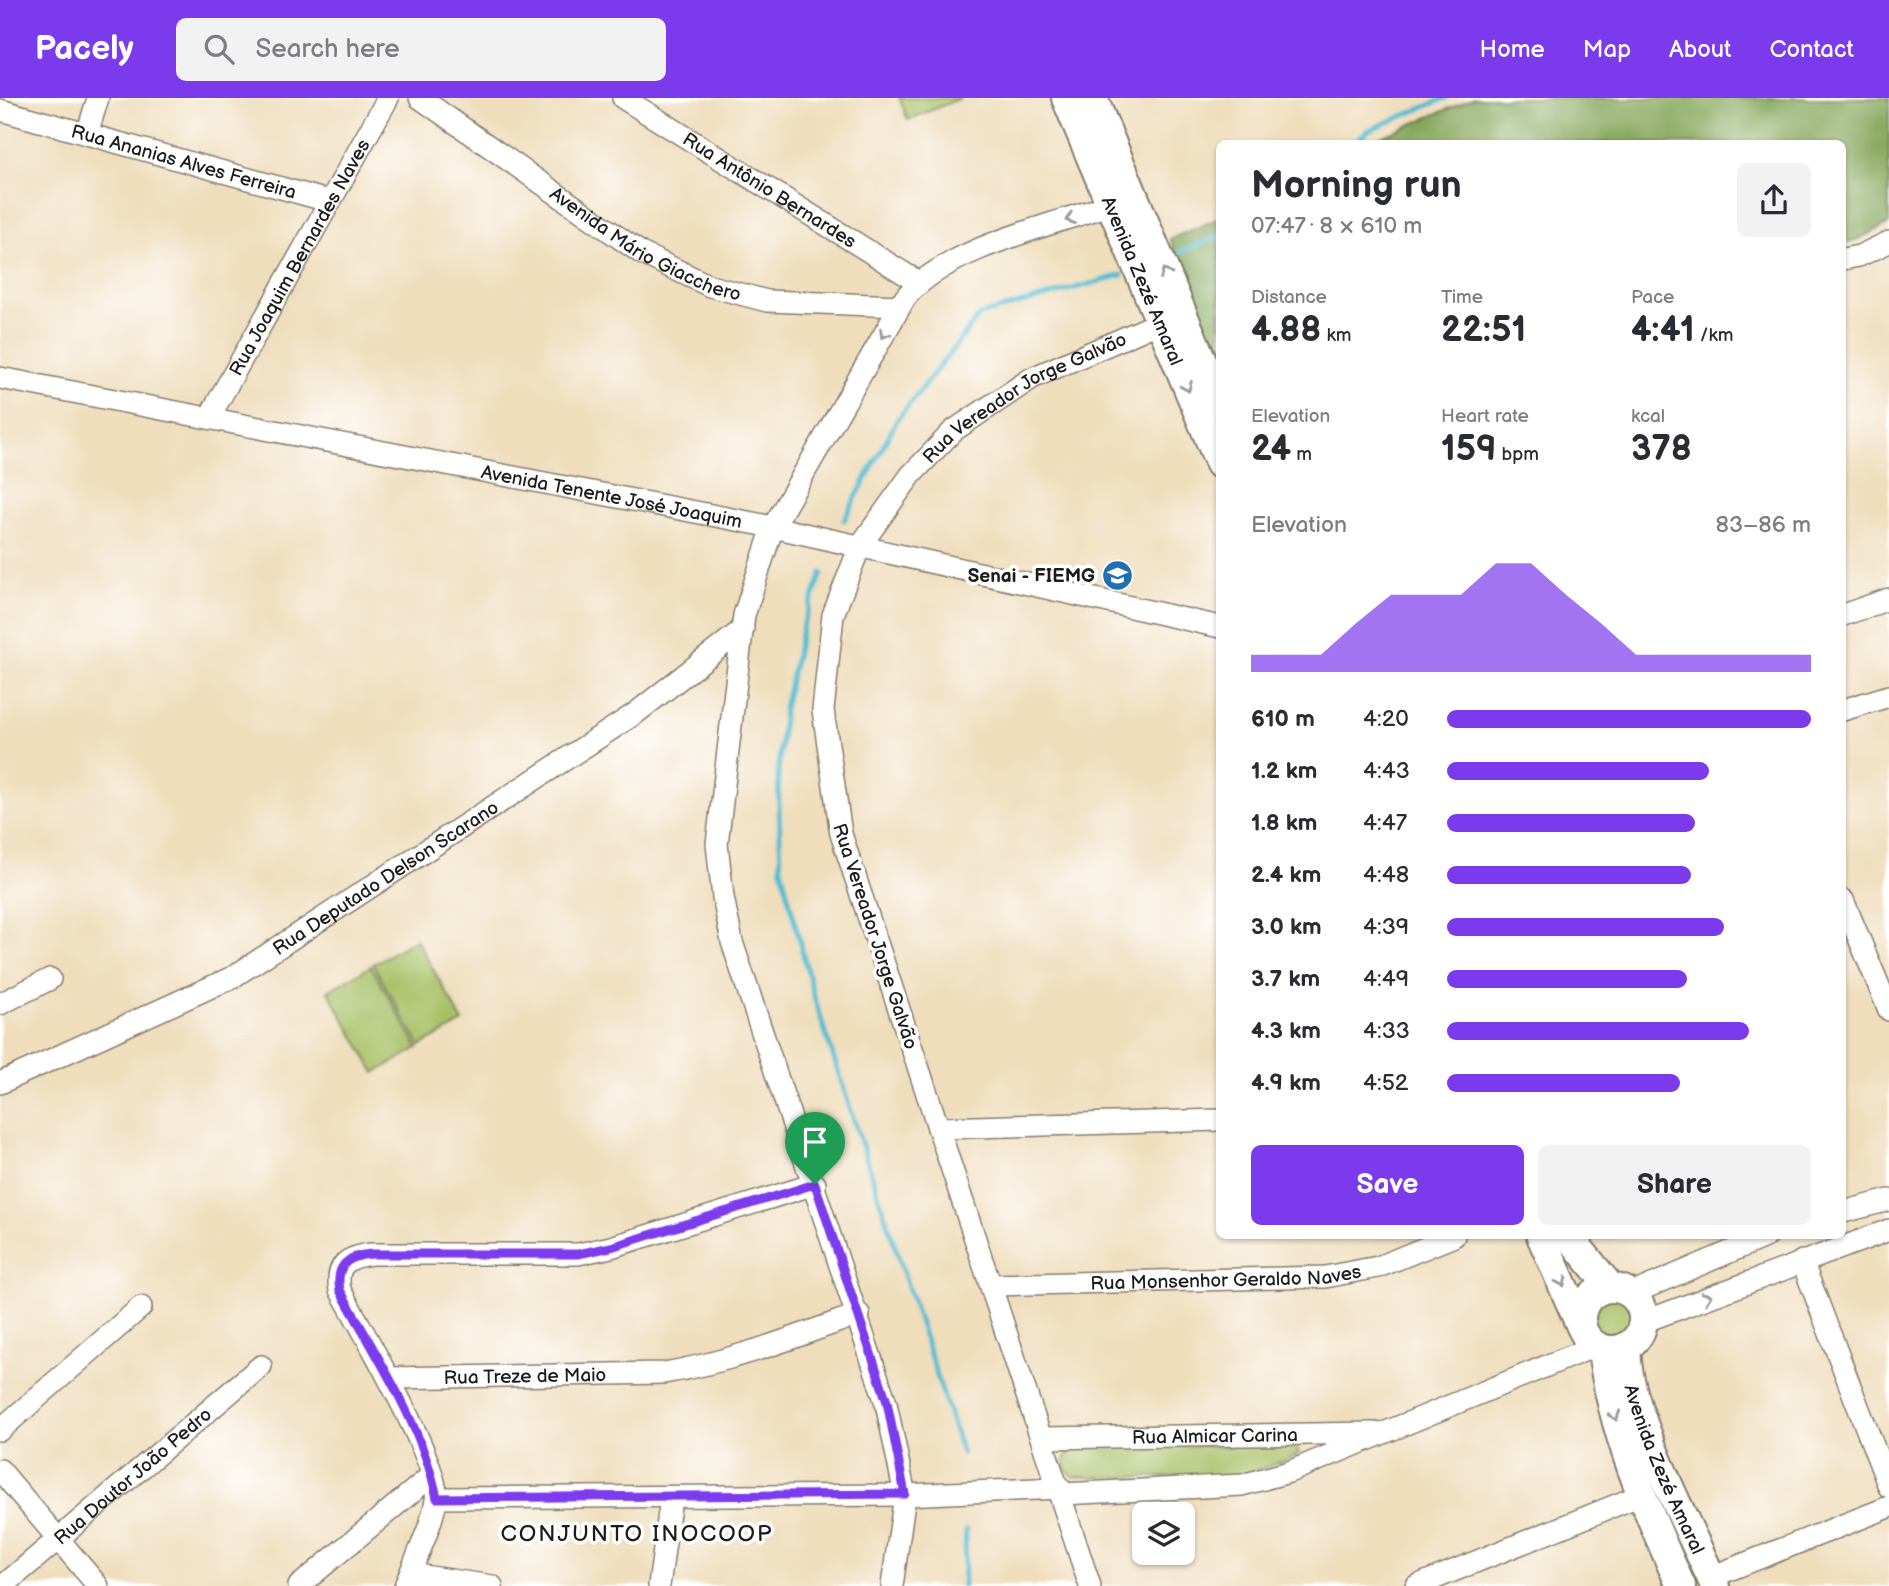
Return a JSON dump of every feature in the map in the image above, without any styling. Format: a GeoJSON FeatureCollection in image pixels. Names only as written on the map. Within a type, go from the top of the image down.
{"type":"FeatureCollection","features":[{"type":"Feature","properties":{"kind":"main road","name":"Avenida Zezé Amaral"},"geometry":{"type":"LineString","coordinates":[[1066,98],[1123,200]]}},
{"type":"Feature","properties":{"kind":"main road","name":"Avenida Zezé Amaral"},"geometry":{"type":"LineString","coordinates":[[1093,98],[1123,200],[1171,317],[1216,452]]}},
{"type":"Feature","properties":{"kind":"main road","name":"Avenida Zezé Amaral"},"geometry":{"type":"LineString","coordinates":[[1171,317],[1216,397]]}},
{"type":"Feature","properties":{"kind":"main road","name":"Avenida Zezé Amaral"},"geometry":{"type":"LineString","coordinates":[[1543,1239],[1602,1343],[1626,1358],[1638,1407],[1713,1581]]}},
{"type":"Feature","properties":{"kind":"main road"},"geometry":{"type":"LineString","coordinates":[[1572,1239],[1642,1311],[1643,1322],[1638,1337],[1602,1343]]}},
{"type":"Feature","properties":{"kind":"main road","name":"Avenida Zezé Amaral"},"geometry":{"type":"LineString","coordinates":[[1621,1291],[1590,1297],[1583,1307],[1602,1343],[1607,1391],[1641,1495],[1681,1586]]}},
{"type":"Feature","properties":{"kind":"street"},"geometry":{"type":"LineString","coordinates":[[87,134],[98,98]]}},
{"type":"Feature","properties":{"kind":"street","name":"Rua Joaquim Bernardes Naves"},"geometry":{"type":"LineString","coordinates":[[210,416],[387,98]]}},
{"type":"Feature","properties":{"kind":"street","name":"Avenida Mário Giacchero"},"geometry":{"type":"LineString","coordinates":[[420,98],[641,253],[710,286],[767,301],[900,306]]}},
{"type":"Feature","properties":{"kind":"street","name":"Rua Antônio Bernardes"},"geometry":{"type":"LineString","coordinates":[[623,98],[918,282]]}},
{"type":"Feature","properties":{"kind":"street","name":"Rua Ananias Alves Ferreira"},"geometry":{"type":"LineString","coordinates":[[0,110],[328,201]]}},
{"type":"Feature","properties":{"kind":"street"},"geometry":{"type":"LineString","coordinates":[[892,1586],[905,1494],[887,1402],[732,942],[723,897],[718,844],[744,615],[773,527],[900,306],[918,282],[960,257],[1123,200]]}},
{"type":"Feature","properties":{"kind":"street"},"geometry":{"type":"LineString","coordinates":[[1846,258],[1859,256],[1889,242]]}},
{"type":"Feature","properties":{"kind":"street","name":"Rua Vereador Jorge Galvão"},"geometry":{"type":"LineString","coordinates":[[1090,1586],[1061,1491],[841,834],[823,710],[833,615],[860,546],[911,475],[953,431],[997,398],[1032,378],[1171,317]]}},
{"type":"Feature","properties":{"kind":"street","name":"Avenida Tenente José Joaquim"},"geometry":{"type":"LineString","coordinates":[[0,378],[210,416],[773,527],[1216,626]]}},
{"type":"Feature","properties":{"kind":"street"},"geometry":{"type":"LineString","coordinates":[[1846,614],[1889,599]]}},
{"type":"Feature","properties":{"kind":"street","name":"Rua Deputado Delson Scarano"},"geometry":{"type":"LineString","coordinates":[[0,1083],[233,977],[636,713],[743,629]]}},
{"type":"Feature","properties":{"kind":"street"},"geometry":{"type":"LineString","coordinates":[[1846,709],[1889,696]]}},
{"type":"Feature","properties":{"kind":"street"},"geometry":{"type":"LineString","coordinates":[[1846,910],[1887,999]]}},
{"type":"Feature","properties":{"kind":"street"},"geometry":{"type":"LineString","coordinates":[[0,1004],[50,979]]}},
{"type":"Feature","properties":{"kind":"street"},"geometry":{"type":"LineString","coordinates":[[938,1128],[1216,1120]]}},
{"type":"Feature","properties":{"kind":"street"},"geometry":{"type":"LineString","coordinates":[[492,1586],[407,1580],[437,1498],[432,1475],[389,1378],[340,1290],[337,1278],[341,1267],[353,1256],[371,1254],[578,1254],[611,1247],[815,1184]]}},
{"type":"Feature","properties":{"kind":"street"},"geometry":{"type":"LineString","coordinates":[[1846,1211],[1889,1200]]}},
{"type":"Feature","properties":{"kind":"street"},"geometry":{"type":"LineString","coordinates":[[1643,1322],[1889,1230]]}},
{"type":"Feature","properties":{"kind":"street","name":"Rua Monsenhor Geraldo Naves"},"geometry":{"type":"LineString","coordinates":[[992,1285],[1325,1277],[1378,1267],[1447,1239]]}},
{"type":"Feature","properties":{"kind":"street"},"geometry":{"type":"LineString","coordinates":[[1621,1291],[1759,1239]]}},
{"type":"Feature","properties":{"kind":"street"},"geometry":{"type":"LineString","coordinates":[[1802,1261],[1889,1487]]}},
{"type":"Feature","properties":{"kind":"street"},"geometry":{"type":"LineString","coordinates":[[0,1430],[141,1307]]}},
{"type":"Feature","properties":{"kind":"street","name":"Rua Treze de Maio"},"geometry":{"type":"LineString","coordinates":[[389,1378],[664,1373],[695,1368],[762,1348],[859,1314]]}},
{"type":"Feature","properties":{"kind":"street","name":"Rua Almicar Carina"},"geometry":{"type":"LineString","coordinates":[[437,1498],[671,1498],[1242,1485],[1289,1472],[1602,1343]]}},
{"type":"Feature","properties":{"kind":"street","name":"Rua Doutor João Pedro"},"geometry":{"type":"LineString","coordinates":[[3,1586],[57,1537],[261,1366]]}},
{"type":"Feature","properties":{"kind":"street","name":"Rua Almicar Carina"},"geometry":{"type":"LineString","coordinates":[[1043,1438],[1387,1433]]}},
{"type":"Feature","properties":{"kind":"street"},"geometry":{"type":"LineString","coordinates":[[0,1470],[98,1586]]}},
{"type":"Feature","properties":{"kind":"street"},"geometry":{"type":"LineString","coordinates":[[299,1586],[432,1475]]}},
{"type":"Feature","properties":{"kind":"street"},"geometry":{"type":"LineString","coordinates":[[1416,1586],[1641,1495]]}},
{"type":"Feature","properties":{"kind":"street"},"geometry":{"type":"LineString","coordinates":[[659,1586],[671,1498]]}},
{"type":"Feature","properties":{"kind":"street"},"geometry":{"type":"LineString","coordinates":[[1713,1581],[1889,1507]]}},
{"type":"Feature","properties":{"kind":"green space"},"geometry":{"type":"Polygon","coordinates":[[[899,98],[961,98],[908,120],[899,98]]]}},
{"type":"Feature","properties":{"kind":"green space"},"geometry":{"type":"Polygon","coordinates":[[[1474,98],[1889,98],[1889,224],[1846,243],[1846,140],[1374,140],[1474,98]]]}},
{"type":"Feature","properties":{"kind":"green space"},"geometry":{"type":"Polygon","coordinates":[[[1216,220],[1216,352],[1170,239],[1216,220]]]}},
{"type":"Feature","properties":{"kind":"green space"},"geometry":{"type":"Polygon","coordinates":[[[416,939],[463,1022],[420,1046],[373,964],[416,939]]]}},
{"type":"Feature","properties":{"kind":"green space"},"geometry":{"type":"Polygon","coordinates":[[[371,966],[418,1048],[375,1073],[328,991],[371,966]]]}},
{"type":"Feature","properties":{"kind":"green space"},"geometry":{"type":"Polygon","coordinates":[[[1614,1293],[1633,1300],[1640,1319],[1633,1338],[1614,1345],[1595,1338],[1588,1319],[1595,1300],[1614,1293]]]}},
{"type":"Feature","properties":{"kind":"green space"},"geometry":{"type":"Polygon","coordinates":[[[1078,1446],[1295,1446],[1299,1452],[1297,1456],[1239,1477],[1074,1477],[1067,1469],[1065,1460],[1069,1452],[1078,1446]]]}},
{"type":"Feature","properties":{"kind":"waterway"},"geometry":{"type":"LineString","coordinates":[[1357,140],[1369,130],[1446,98]]}},
{"type":"Feature","properties":{"kind":"waterway"},"geometry":{"type":"LineString","coordinates":[[1175,254],[1216,238]]}},
{"type":"Feature","properties":{"kind":"waterway"},"geometry":{"type":"LineString","coordinates":[[844,520],[897,420],[980,315],[1122,275]]}},
{"type":"Feature","properties":{"kind":"waterway"},"geometry":{"type":"LineString","coordinates":[[822,573],[803,625],[784,708],[778,773],[781,868],[814,997],[962,1453]]}},
{"type":"Feature","properties":{"kind":"waterway"},"geometry":{"type":"LineString","coordinates":[[963,1586],[966,1530]]}},
{"type":"Feature","properties":{"kind":"place","name":"Senai - FIEMG"},"geometry":{"type":"Point","coordinates":[1118,575]}},
{"type":"Feature","properties":{"kind":"district","name":"CONJUNTO INOCOOP"},"geometry":{"type":"Point","coordinates":[637,1533]}},
{"type":"Feature","properties":{"kind":"route"},"geometry":{"type":"LineString","coordinates":[[815,1184],[887,1402],[905,1494],[437,1498],[432,1475],[421,1447],[389,1378],[340,1290],[337,1278],[346,1260],[353,1256],[371,1254],[578,1254],[611,1247],[815,1184]]}}]}
